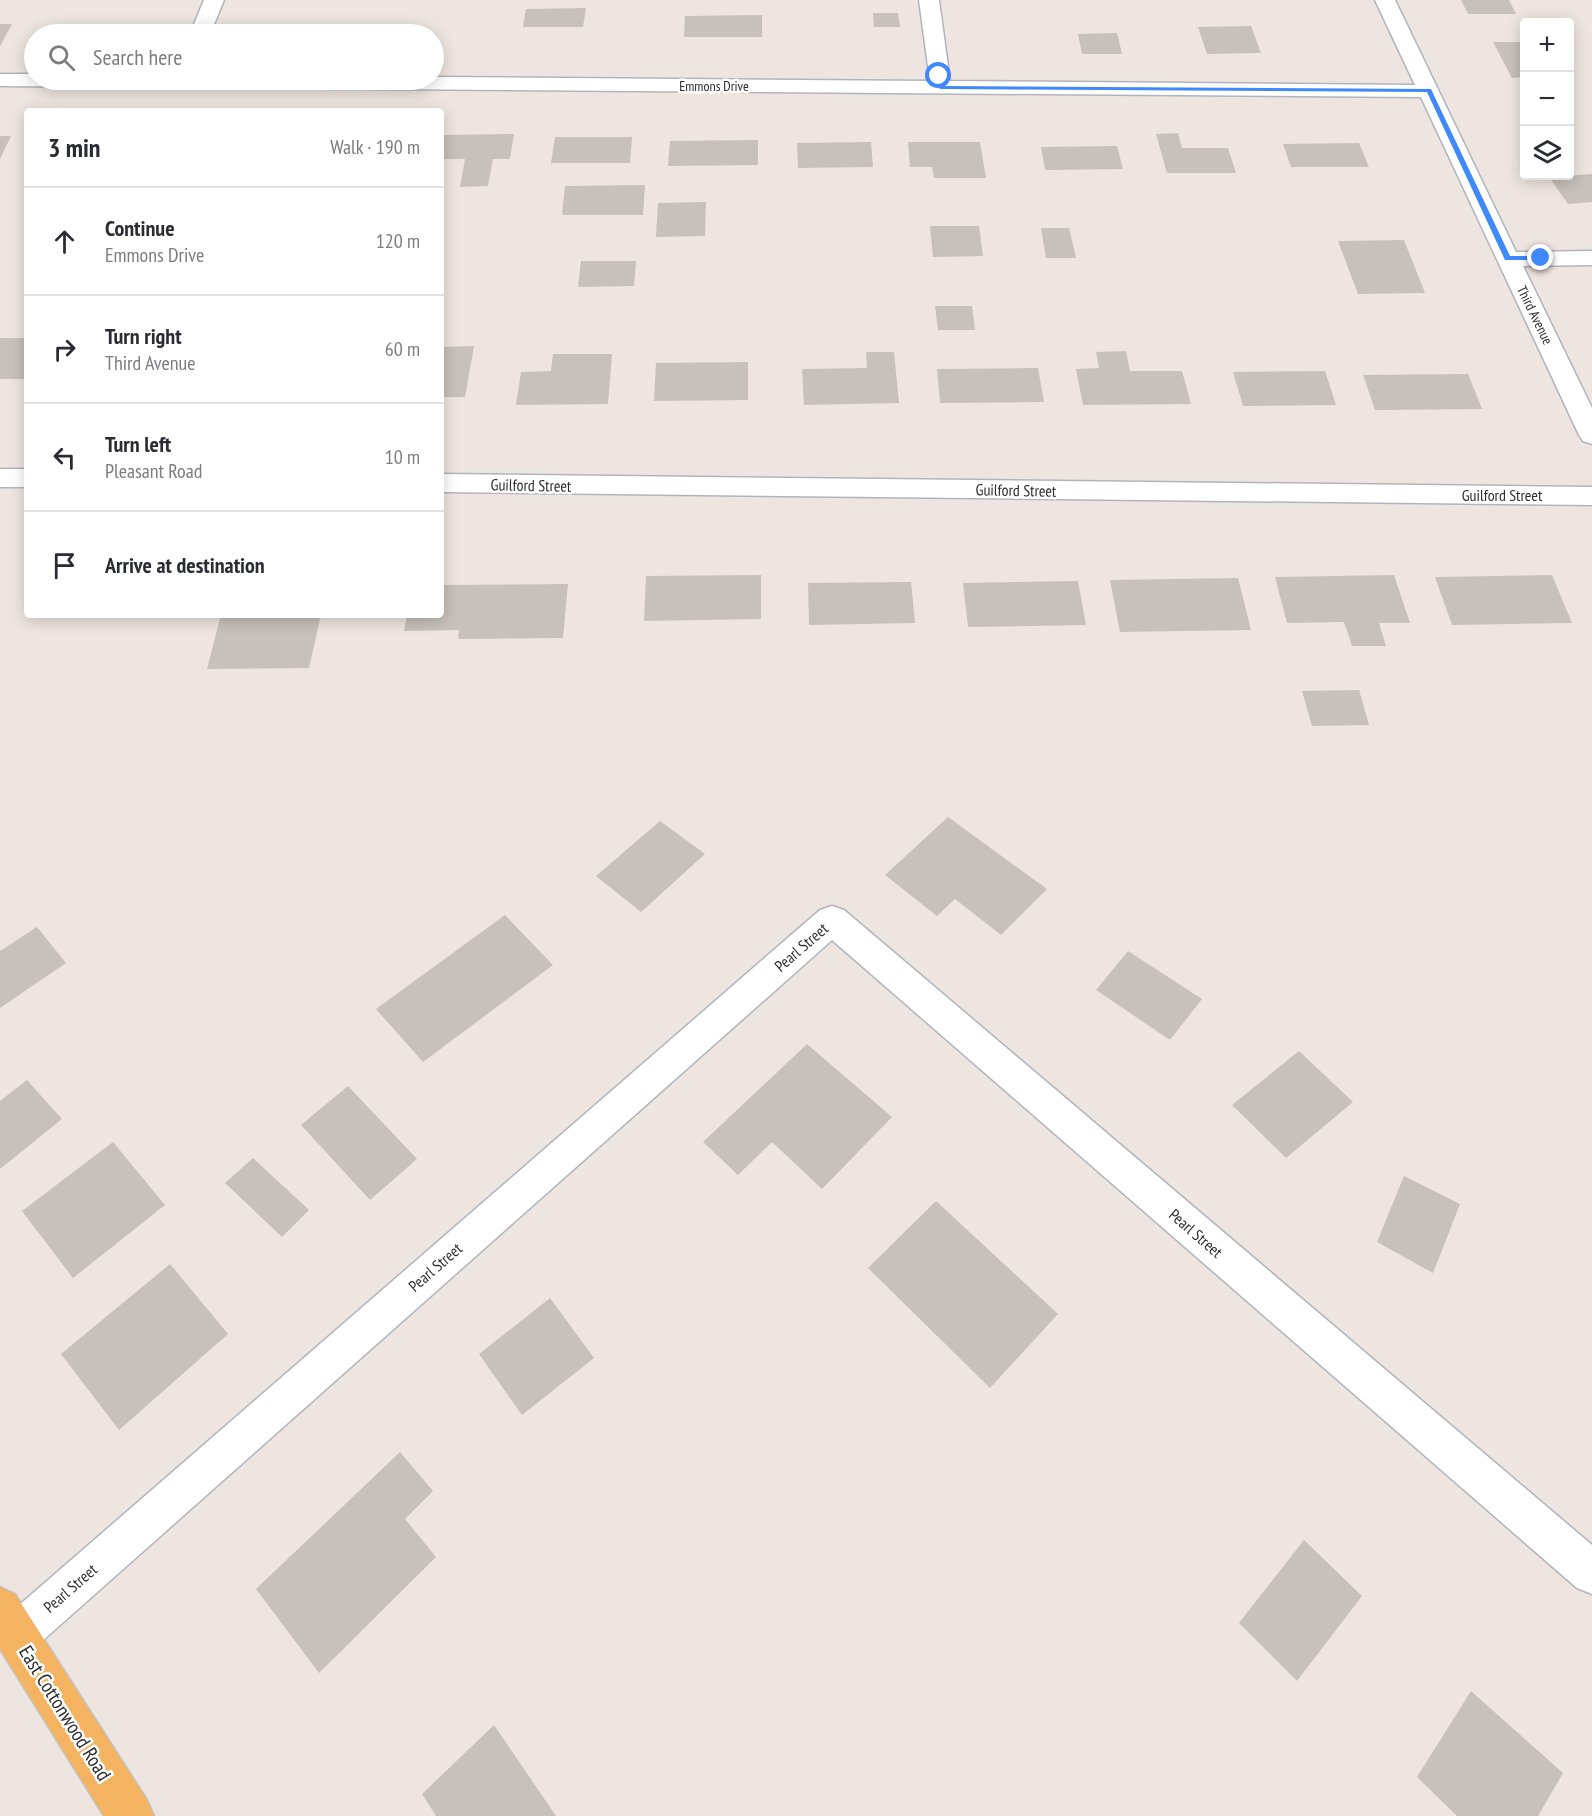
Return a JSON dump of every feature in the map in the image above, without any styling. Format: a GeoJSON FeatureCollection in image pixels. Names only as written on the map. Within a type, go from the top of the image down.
{"type":"FeatureCollection","features":[{"type":"Feature","properties":{"kind":"main road","name":"East Cottonwood Road"},"geometry":{"type":"LineString","coordinates":[[8,1622],[131,1816]]}},
{"type":"Feature","properties":{"kind":"street"},"geometry":{"type":"LineString","coordinates":[[204,24],[214,0]]}},
{"type":"Feature","properties":{"kind":"street"},"geometry":{"type":"LineString","coordinates":[[929,0],[941,88]]}},
{"type":"Feature","properties":{"kind":"street","name":"Third Avenue"},"geometry":{"type":"LineString","coordinates":[[1385,0],[1592,435]]}},
{"type":"Feature","properties":{"kind":"street","name":"Emmons Drive"},"geometry":{"type":"LineString","coordinates":[[0,80],[24,80]]}},
{"type":"Feature","properties":{"kind":"street","name":"Emmons Drive"},"geometry":{"type":"LineString","coordinates":[[444,83],[1429,91]]}},
{"type":"Feature","properties":{"kind":"street"},"geometry":{"type":"LineString","coordinates":[[1507,259],[1592,258]]}},
{"type":"Feature","properties":{"kind":"street"},"geometry":{"type":"LineString","coordinates":[[0,478],[24,478]]}},
{"type":"Feature","properties":{"kind":"street","name":"Guilford Street"},"geometry":{"type":"LineString","coordinates":[[444,483],[1592,496]]}},
{"type":"Feature","properties":{"kind":"street","name":"Pearl Street"},"geometry":{"type":"LineString","coordinates":[[8,1622],[832,920],[1592,1573]]}},
{"type":"Feature","properties":{"kind":"building"},"geometry":{"type":"Polygon","coordinates":[[[1461,0],[1509,0],[1516,14],[1468,14],[1461,0]]]}},
{"type":"Feature","properties":{"kind":"building"},"geometry":{"type":"Polygon","coordinates":[[[586,8],[583,27],[523,27],[526,9],[586,8]]]}},
{"type":"Feature","properties":{"kind":"building"},"geometry":{"type":"Polygon","coordinates":[[[873,13],[898,13],[900,27],[874,27],[873,13]]]}},
{"type":"Feature","properties":{"kind":"building"},"geometry":{"type":"Polygon","coordinates":[[[762,15],[762,37],[684,37],[685,16],[762,15]]]}},
{"type":"Feature","properties":{"kind":"building"},"geometry":{"type":"Polygon","coordinates":[[[0,24],[12,24],[0,46],[0,24]]]}},
{"type":"Feature","properties":{"kind":"building"},"geometry":{"type":"Polygon","coordinates":[[[1251,26],[1261,53],[1207,54],[1198,27],[1251,26]]]}},
{"type":"Feature","properties":{"kind":"building"},"geometry":{"type":"Polygon","coordinates":[[[1117,33],[1122,54],[1082,54],[1078,34],[1117,33]]]}},
{"type":"Feature","properties":{"kind":"building"},"geometry":{"type":"Polygon","coordinates":[[[1493,42],[1520,42],[1520,77],[1512,78],[1493,42]]]}},
{"type":"Feature","properties":{"kind":"building"},"geometry":{"type":"Polygon","coordinates":[[[1178,133],[1182,148],[1228,148],[1236,173],[1167,173],[1156,134],[1178,133]]]}},
{"type":"Feature","properties":{"kind":"building"},"geometry":{"type":"Polygon","coordinates":[[[514,134],[510,159],[493,159],[488,186],[460,187],[465,159],[444,159],[444,135],[514,134]]]}},
{"type":"Feature","properties":{"kind":"building"},"geometry":{"type":"Polygon","coordinates":[[[0,136],[11,136],[0,159],[0,136]]]}},
{"type":"Feature","properties":{"kind":"building"},"geometry":{"type":"Polygon","coordinates":[[[555,137],[632,137],[630,163],[551,163],[555,137]]]}},
{"type":"Feature","properties":{"kind":"building"},"geometry":{"type":"Polygon","coordinates":[[[758,140],[758,165],[668,166],[670,141],[758,140]]]}},
{"type":"Feature","properties":{"kind":"building"},"geometry":{"type":"Polygon","coordinates":[[[871,142],[873,167],[798,168],[797,143],[871,142]]]}},
{"type":"Feature","properties":{"kind":"building"},"geometry":{"type":"Polygon","coordinates":[[[908,142],[980,142],[986,178],[934,178],[932,167],[910,167],[908,142]]]}},
{"type":"Feature","properties":{"kind":"building"},"geometry":{"type":"Polygon","coordinates":[[[1359,143],[1369,167],[1291,167],[1283,144],[1359,143]]]}},
{"type":"Feature","properties":{"kind":"building"},"geometry":{"type":"Polygon","coordinates":[[[1117,146],[1123,169],[1045,170],[1041,147],[1117,146]]]}},
{"type":"Feature","properties":{"kind":"building"},"geometry":{"type":"Polygon","coordinates":[[[1592,174],[1592,202],[1568,204],[1551,180],[1574,180],[1574,175],[1592,174]]]}},
{"type":"Feature","properties":{"kind":"building"},"geometry":{"type":"Polygon","coordinates":[[[645,185],[643,215],[562,215],[565,186],[645,185]]]}},
{"type":"Feature","properties":{"kind":"building"},"geometry":{"type":"Polygon","coordinates":[[[706,202],[705,236],[656,237],[658,203],[706,202]]]}},
{"type":"Feature","properties":{"kind":"building"},"geometry":{"type":"Polygon","coordinates":[[[930,226],[979,226],[983,256],[933,257],[930,226]]]}},
{"type":"Feature","properties":{"kind":"building"},"geometry":{"type":"Polygon","coordinates":[[[1041,228],[1069,228],[1076,258],[1046,258],[1041,228]]]}},
{"type":"Feature","properties":{"kind":"building"},"geometry":{"type":"Polygon","coordinates":[[[1404,240],[1425,293],[1358,294],[1338,241],[1404,240]]]}},
{"type":"Feature","properties":{"kind":"building"},"geometry":{"type":"Polygon","coordinates":[[[581,261],[636,261],[634,286],[578,287],[581,261]]]}},
{"type":"Feature","properties":{"kind":"building"},"geometry":{"type":"Polygon","coordinates":[[[935,306],[972,306],[975,330],[938,330],[935,306]]]}},
{"type":"Feature","properties":{"kind":"building"},"geometry":{"type":"Polygon","coordinates":[[[0,338],[24,338],[24,379],[0,379],[0,338]]]}},
{"type":"Feature","properties":{"kind":"building"},"geometry":{"type":"Polygon","coordinates":[[[474,346],[465,397],[444,397],[444,347],[474,346]]]}},
{"type":"Feature","properties":{"kind":"building"},"geometry":{"type":"Polygon","coordinates":[[[1126,351],[1130,371],[1182,371],[1191,404],[1083,405],[1076,369],[1099,368],[1096,352],[1126,351]]]}},
{"type":"Feature","properties":{"kind":"building"},"geometry":{"type":"Polygon","coordinates":[[[866,352],[894,352],[899,403],[804,405],[802,369],[867,368],[866,352]]]}},
{"type":"Feature","properties":{"kind":"building"},"geometry":{"type":"Polygon","coordinates":[[[553,354],[612,354],[608,404],[516,405],[521,372],[551,371],[553,354]]]}},
{"type":"Feature","properties":{"kind":"building"},"geometry":{"type":"Polygon","coordinates":[[[748,362],[748,400],[654,401],[656,363],[748,362]]]}},
{"type":"Feature","properties":{"kind":"building"},"geometry":{"type":"Polygon","coordinates":[[[1038,368],[1044,402],[940,403],[937,369],[1038,368]]]}},
{"type":"Feature","properties":{"kind":"building"},"geometry":{"type":"Polygon","coordinates":[[[1325,371],[1336,405],[1243,406],[1233,372],[1325,371]]]}},
{"type":"Feature","properties":{"kind":"building"},"geometry":{"type":"Polygon","coordinates":[[[1468,374],[1482,409],[1375,410],[1363,375],[1468,374]]]}},
{"type":"Feature","properties":{"kind":"building"},"geometry":{"type":"Polygon","coordinates":[[[761,575],[761,619],[644,621],[646,576],[761,575]]]}},
{"type":"Feature","properties":{"kind":"building"},"geometry":{"type":"Polygon","coordinates":[[[1394,575],[1410,623],[1379,623],[1386,646],[1352,646],[1344,622],[1287,623],[1275,577],[1394,575]]]}},
{"type":"Feature","properties":{"kind":"building"},"geometry":{"type":"Polygon","coordinates":[[[1552,575],[1572,623],[1452,625],[1435,577],[1552,575]]]}},
{"type":"Feature","properties":{"kind":"building"},"geometry":{"type":"Polygon","coordinates":[[[1238,578],[1251,630],[1120,632],[1110,580],[1238,578]]]}},
{"type":"Feature","properties":{"kind":"building"},"geometry":{"type":"Polygon","coordinates":[[[1078,581],[1086,625],[968,627],[963,583],[1078,581]]]}},
{"type":"Feature","properties":{"kind":"building"},"geometry":{"type":"Polygon","coordinates":[[[911,582],[915,623],[809,625],[808,583],[911,582]]]}},
{"type":"Feature","properties":{"kind":"building"},"geometry":{"type":"Polygon","coordinates":[[[568,584],[563,638],[458,639],[459,630],[404,631],[406,618],[444,618],[444,585],[568,584]]]}},
{"type":"Feature","properties":{"kind":"building"},"geometry":{"type":"Polygon","coordinates":[[[220,618],[320,618],[309,668],[207,669],[220,618]]]}},
{"type":"Feature","properties":{"kind":"building"},"geometry":{"type":"Polygon","coordinates":[[[1359,690],[1369,725],[1312,726],[1302,691],[1359,690]]]}},
{"type":"Feature","properties":{"kind":"building"},"geometry":{"type":"Polygon","coordinates":[[[948,817],[1047,889],[1001,935],[955,899],[937,916],[885,875],[948,817]]]}},
{"type":"Feature","properties":{"kind":"building"},"geometry":{"type":"Polygon","coordinates":[[[660,821],[705,854],[641,912],[596,876],[660,821]]]}},
{"type":"Feature","properties":{"kind":"building"},"geometry":{"type":"Polygon","coordinates":[[[505,915],[553,965],[423,1062],[376,1009],[505,915]]]}},
{"type":"Feature","properties":{"kind":"building"},"geometry":{"type":"Polygon","coordinates":[[[37,927],[66,963],[0,1008],[0,951],[37,927]]]}},
{"type":"Feature","properties":{"kind":"building"},"geometry":{"type":"Polygon","coordinates":[[[1128,951],[1202,999],[1170,1040],[1096,990],[1128,951]]]}},
{"type":"Feature","properties":{"kind":"building"},"geometry":{"type":"Polygon","coordinates":[[[807,1044],[892,1117],[822,1189],[772,1142],[738,1175],[703,1142],[807,1044]]]}},
{"type":"Feature","properties":{"kind":"building"},"geometry":{"type":"Polygon","coordinates":[[[1299,1051],[1353,1102],[1286,1158],[1232,1105],[1299,1051]]]}},
{"type":"Feature","properties":{"kind":"building"},"geometry":{"type":"Polygon","coordinates":[[[27,1080],[62,1119],[0,1169],[0,1101],[27,1080]]]}},
{"type":"Feature","properties":{"kind":"building"},"geometry":{"type":"Polygon","coordinates":[[[348,1086],[417,1159],[370,1200],[301,1125],[348,1086]]]}},
{"type":"Feature","properties":{"kind":"building"},"geometry":{"type":"Polygon","coordinates":[[[113,1142],[165,1205],[73,1278],[22,1211],[113,1142]]]}},
{"type":"Feature","properties":{"kind":"building"},"geometry":{"type":"Polygon","coordinates":[[[253,1158],[309,1210],[282,1237],[225,1183],[253,1158]]]}},
{"type":"Feature","properties":{"kind":"building"},"geometry":{"type":"Polygon","coordinates":[[[1404,1176],[1460,1204],[1433,1273],[1377,1242],[1404,1176]]]}},
{"type":"Feature","properties":{"kind":"building"},"geometry":{"type":"Polygon","coordinates":[[[936,1201],[1058,1314],[990,1388],[868,1268],[936,1201]]]}},
{"type":"Feature","properties":{"kind":"building"},"geometry":{"type":"Polygon","coordinates":[[[170,1264],[228,1334],[119,1430],[61,1354],[170,1264]]]}},
{"type":"Feature","properties":{"kind":"building"},"geometry":{"type":"Polygon","coordinates":[[[550,1298],[594,1358],[522,1415],[479,1354],[550,1298]]]}},
{"type":"Feature","properties":{"kind":"building"},"geometry":{"type":"Polygon","coordinates":[[[400,1452],[433,1491],[405,1519],[436,1557],[319,1673],[256,1589],[400,1452]]]}},
{"type":"Feature","properties":{"kind":"building"},"geometry":{"type":"Polygon","coordinates":[[[1304,1540],[1362,1596],[1297,1681],[1239,1623],[1304,1540]]]}},
{"type":"Feature","properties":{"kind":"building"},"geometry":{"type":"Polygon","coordinates":[[[1471,1691],[1563,1773],[1538,1816],[1457,1816],[1417,1777],[1471,1691]]]}},
{"type":"Feature","properties":{"kind":"building"},"geometry":{"type":"Polygon","coordinates":[[[494,1725],[556,1816],[436,1816],[422,1794],[494,1725]]]}},
{"type":"Feature","properties":{"kind":"route"},"geometry":{"type":"LineString","coordinates":[[939,76],[941,88],[1429,91],[1507,259],[1541,258]]}}]}
